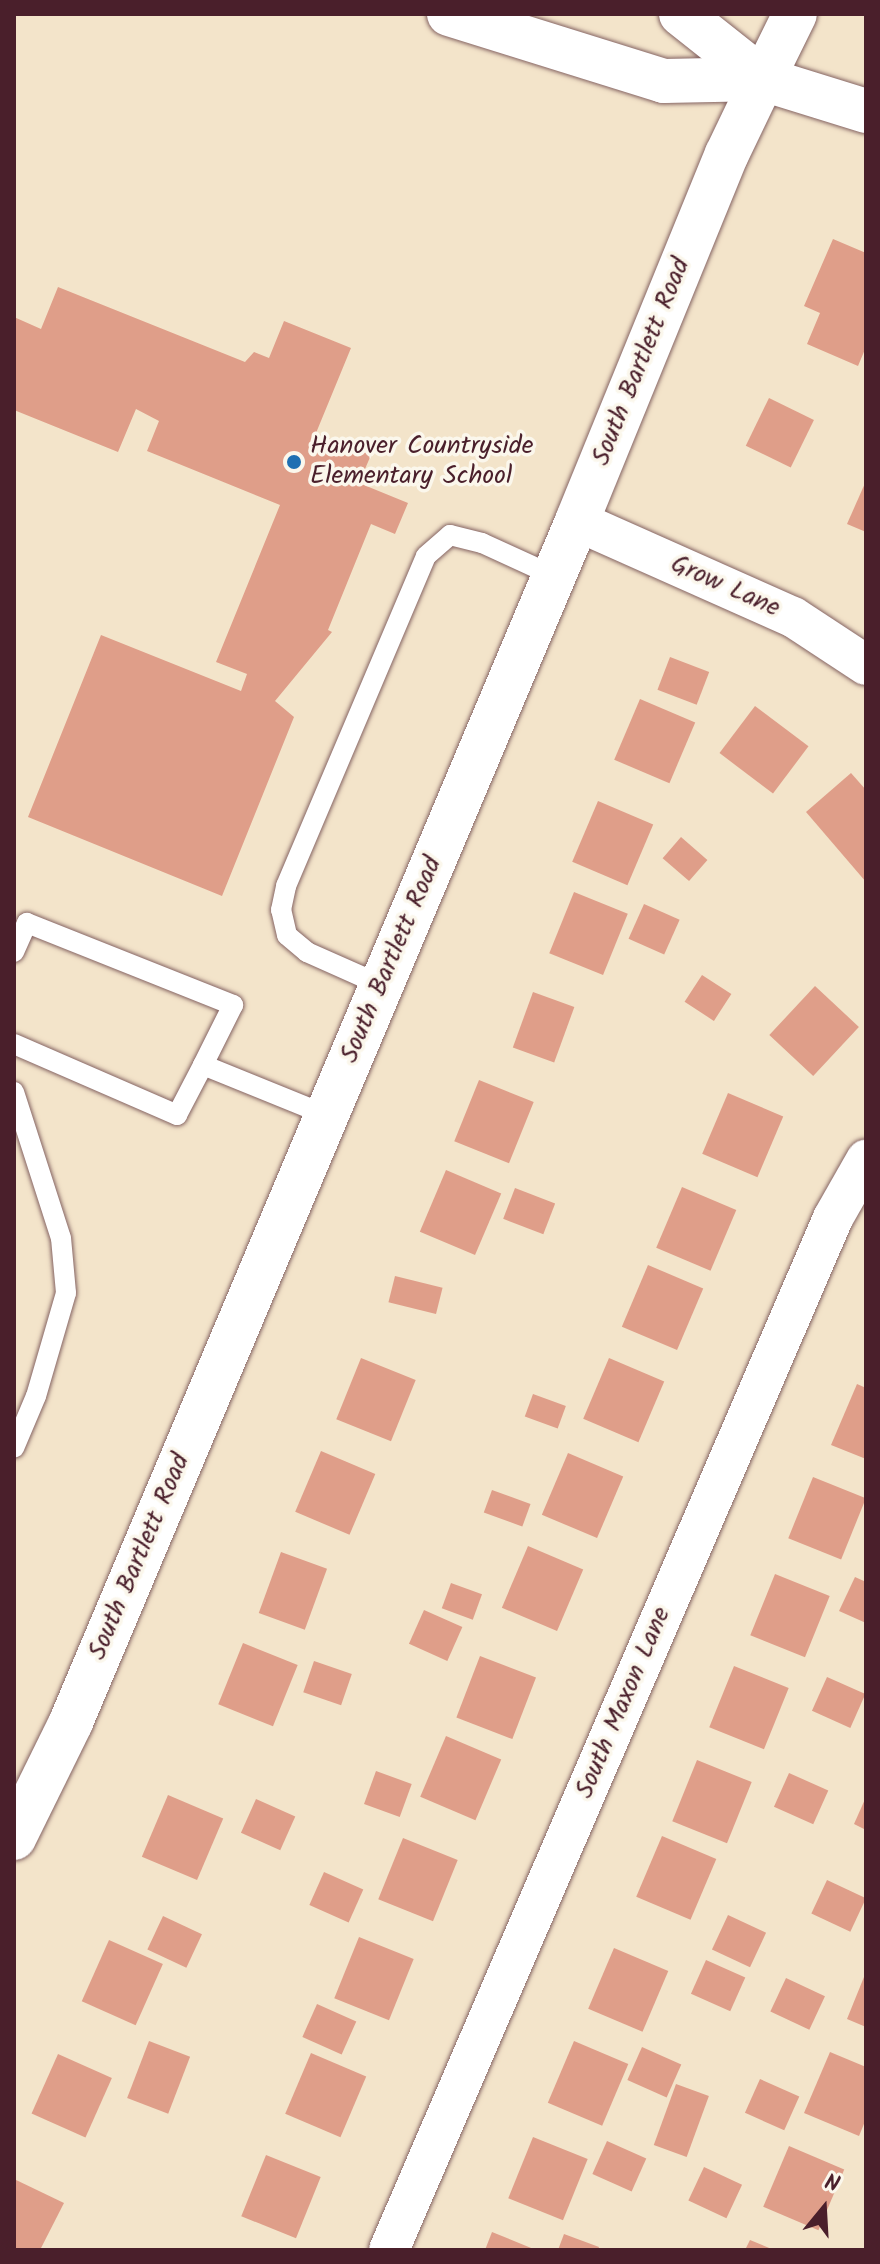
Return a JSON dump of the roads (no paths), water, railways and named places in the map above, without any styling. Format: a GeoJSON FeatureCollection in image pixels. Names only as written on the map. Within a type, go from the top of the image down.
{"type":"FeatureCollection","features":[{"type":"Feature","properties":{"kind":"main road"},"geometry":{"type":"LineString","coordinates":[[449,14],[664,81],[763,79],[866,111]]}},
{"type":"Feature","properties":{"kind":"main road"},"geometry":{"type":"LineString","coordinates":[[681,14],[763,79]]}},
{"type":"Feature","properties":{"kind":"main road","name":"South Bartlett Road"},"geometry":{"type":"LineString","coordinates":[[14,1838],[28,1784],[71,1722],[554,576],[727,154],[795,14]]}},
{"type":"Feature","properties":{"kind":"street","name":"Grow Lane"},"geometry":{"type":"LineString","coordinates":[[577,521],[793,617],[866,665]]}},
{"type":"Feature","properties":{"kind":"street","name":"South Maxon Lane"},"geometry":{"type":"LineString","coordinates":[[389,2250],[826,1232],[866,1160]]}},
{"type":"Feature","properties":{"kind":"lane"},"geometry":{"type":"LineString","coordinates":[[381,985],[307,952],[287,935],[281,910],[286,886],[426,556],[450,535],[482,543],[554,576]]}},
{"type":"Feature","properties":{"kind":"lane"},"geometry":{"type":"LineString","coordinates":[[14,952],[27,923],[233,1005],[177,1115],[14,1044]]}},
{"type":"Feature","properties":{"kind":"lane"},"geometry":{"type":"LineString","coordinates":[[203,1065],[326,1115]]}},
{"type":"Feature","properties":{"kind":"lane"},"geometry":{"type":"LineString","coordinates":[[14,1092],[61,1238],[66,1293],[36,1396],[14,1448]]}},
{"type":"Feature","properties":{"kind":"place","name":"Hanover Countryside Elementary School"},"geometry":{"type":"Point","coordinates":[294,462]}}]}
